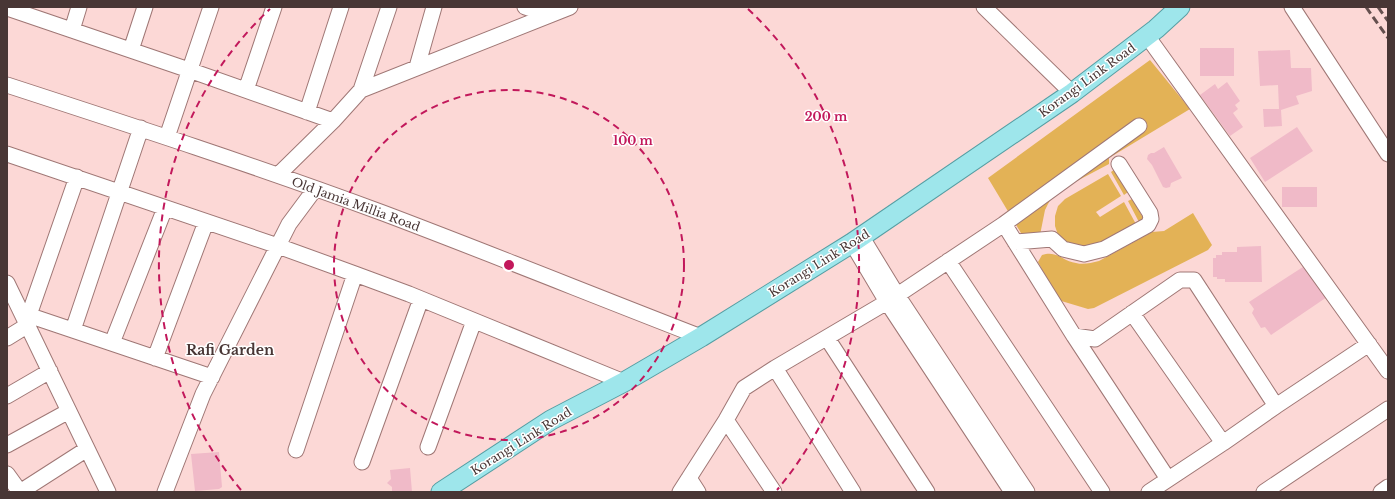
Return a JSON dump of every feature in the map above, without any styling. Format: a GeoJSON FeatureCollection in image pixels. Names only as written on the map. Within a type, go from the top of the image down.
{"type":"FeatureCollection","features":[{"type":"Feature","properties":{"kind":"main road","name":"Korangi Link Road"},"geometry":{"type":"LineString","coordinates":[[441,492],[551,420],[624,382],[701,337],[857,240],[1072,93],[1147,36],[1180,7]]}},
{"type":"Feature","properties":{"kind":"street"},"geometry":{"type":"LineString","coordinates":[[72,30],[80,7]]}},
{"type":"Feature","properties":{"kind":"street"},"geometry":{"type":"LineString","coordinates":[[131,50],[145,7]]}},
{"type":"Feature","properties":{"kind":"street"},"geometry":{"type":"LineString","coordinates":[[167,137],[211,7]]}},
{"type":"Feature","properties":{"kind":"street"},"geometry":{"type":"LineString","coordinates":[[246,90],[274,7]]}},
{"type":"Feature","properties":{"kind":"street"},"geometry":{"type":"LineString","coordinates":[[307,112],[341,7]]}},
{"type":"Feature","properties":{"kind":"street"},"geometry":{"type":"LineString","coordinates":[[278,175],[333,121],[361,90],[389,7]]}},
{"type":"Feature","properties":{"kind":"street"},"geometry":{"type":"LineString","coordinates":[[417,67],[434,7]]}},
{"type":"Feature","properties":{"kind":"street"},"geometry":{"type":"LineString","coordinates":[[525,7],[549,15]]}},
{"type":"Feature","properties":{"kind":"street"},"geometry":{"type":"LineString","coordinates":[[361,90],[570,7]]}},
{"type":"Feature","properties":{"kind":"street"},"geometry":{"type":"LineString","coordinates":[[984,7],[1072,93]]}},
{"type":"Feature","properties":{"kind":"street"},"geometry":{"type":"LineString","coordinates":[[1292,7],[1388,154]]}},
{"type":"Feature","properties":{"kind":"street"},"geometry":{"type":"LineString","coordinates":[[7,8],[333,121]]}},
{"type":"Feature","properties":{"kind":"street"},"geometry":{"type":"LineString","coordinates":[[1147,36],[1388,371]]}},
{"type":"Feature","properties":{"kind":"street","name":"Old Jamia Millia Road"},"geometry":{"type":"LineString","coordinates":[[7,85],[141,128],[278,175],[382,213],[701,337]]}},
{"type":"Feature","properties":{"kind":"street"},"geometry":{"type":"LineString","coordinates":[[680,492],[726,420],[744,388],[892,299],[1004,224],[1138,126]]}},
{"type":"Feature","properties":{"kind":"street"},"geometry":{"type":"LineString","coordinates":[[73,330],[141,128]]}},
{"type":"Feature","properties":{"kind":"street"},"geometry":{"type":"LineString","coordinates":[[7,154],[356,274],[624,382]]}},
{"type":"Feature","properties":{"kind":"street"},"geometry":{"type":"LineString","coordinates":[[1016,242],[1052,239],[1063,249],[1084,254],[1104,249],[1148,225],[1151,219],[1150,213],[1119,164]]}},
{"type":"Feature","properties":{"kind":"street"},"geometry":{"type":"LineString","coordinates":[[7,338],[26,318],[77,177]]}},
{"type":"Feature","properties":{"kind":"street"},"geometry":{"type":"LineString","coordinates":[[165,492],[203,394],[289,224],[315,189]]}},
{"type":"Feature","properties":{"kind":"street"},"geometry":{"type":"LineString","coordinates":[[112,343],[165,208]]}},
{"type":"Feature","properties":{"kind":"street"},"geometry":{"type":"LineString","coordinates":[[155,358],[206,222]]}},
{"type":"Feature","properties":{"kind":"street"},"geometry":{"type":"LineString","coordinates":[[1004,224],[1074,336],[1168,479]]}},
{"type":"Feature","properties":{"kind":"street"},"geometry":{"type":"LineString","coordinates":[[857,240],[1012,492]]}},
{"type":"Feature","properties":{"kind":"street"},"geometry":{"type":"LineString","coordinates":[[948,261],[1102,492]]}},
{"type":"Feature","properties":{"kind":"street"},"geometry":{"type":"LineString","coordinates":[[296,450],[356,274]]}},
{"type":"Feature","properties":{"kind":"street"},"geometry":{"type":"LineString","coordinates":[[1074,336],[1095,339],[1180,280],[1194,280],[1276,406]]}},
{"type":"Feature","properties":{"kind":"street"},"geometry":{"type":"LineString","coordinates":[[8,286],[26,318],[50,372],[108,492]]}},
{"type":"Feature","properties":{"kind":"street"},"geometry":{"type":"LineString","coordinates":[[362,462],[421,299]]}},
{"type":"Feature","properties":{"kind":"street"},"geometry":{"type":"LineString","coordinates":[[892,299],[1027,492]]}},
{"type":"Feature","properties":{"kind":"street"},"geometry":{"type":"LineString","coordinates":[[1132,313],[1223,444]]}},
{"type":"Feature","properties":{"kind":"street"},"geometry":{"type":"LineString","coordinates":[[26,318],[73,330],[212,377]]}},
{"type":"Feature","properties":{"kind":"street"},"geometry":{"type":"LineString","coordinates":[[428,447],[474,321]]}},
{"type":"Feature","properties":{"kind":"street"},"geometry":{"type":"LineString","coordinates":[[828,338],[927,492]]}},
{"type":"Feature","properties":{"kind":"street"},"geometry":{"type":"LineString","coordinates":[[1149,492],[1223,444],[1276,406],[1369,344]]}},
{"type":"Feature","properties":{"kind":"street"},"geometry":{"type":"LineString","coordinates":[[775,368],[853,492]]}},
{"type":"Feature","properties":{"kind":"street"},"geometry":{"type":"LineString","coordinates":[[7,396],[50,372]]}},
{"type":"Feature","properties":{"kind":"street"},"geometry":{"type":"LineString","coordinates":[[1264,492],[1388,409]]}},
{"type":"Feature","properties":{"kind":"street"},"geometry":{"type":"LineString","coordinates":[[7,445],[69,411]]}},
{"type":"Feature","properties":{"kind":"street"},"geometry":{"type":"LineString","coordinates":[[726,420],[774,492]]}},
{"type":"Feature","properties":{"kind":"street"},"geometry":{"type":"LineString","coordinates":[[7,474],[20,492],[87,449]]}},
{"type":"Feature","properties":{"kind":"street"},"geometry":{"type":"LineString","coordinates":[[689,478],[698,492]]}},
{"type":"Feature","properties":{"kind":"street"},"geometry":{"type":"LineString","coordinates":[[1381,492],[1388,487]]}},
{"type":"Feature","properties":{"kind":"shaded area"},"geometry":{"type":"Polygon","coordinates":[[[1150,60],[1190,109],[1109,158],[1109,164],[1058,191],[1052,197],[1045,210],[1039,240],[1030,248],[988,178],[1150,60]]]}},
{"type":"Feature","properties":{"kind":"shaded area"},"geometry":{"type":"Polygon","coordinates":[[[1115,169],[1128,192],[1124,195],[1111,172],[1115,169]]]}},
{"type":"Feature","properties":{"kind":"shaded area"},"geometry":{"type":"Polygon","coordinates":[[[1108,174],[1121,196],[1096,212],[1100,217],[1124,202],[1137,226],[1092,250],[1072,248],[1058,235],[1055,226],[1055,216],[1058,206],[1065,199],[1108,174]]]}},
{"type":"Feature","properties":{"kind":"shaded area"},"geometry":{"type":"Polygon","coordinates":[[[1132,199],[1145,221],[1140,224],[1128,201],[1132,199]]]}},
{"type":"Feature","properties":{"kind":"shaded area"},"geometry":{"type":"Polygon","coordinates":[[[1193,213],[1212,245],[1208,250],[1094,308],[1088,309],[1058,300],[1038,262],[1042,255],[1047,254],[1056,255],[1079,264],[1099,261],[1152,232],[1164,231],[1193,213]]]}},
{"type":"Feature","properties":{"kind":"building"},"geometry":{"type":"Polygon","coordinates":[[[1200,48],[1234,48],[1234,76],[1200,76],[1200,48]]]}},
{"type":"Feature","properties":{"kind":"building"},"geometry":{"type":"Polygon","coordinates":[[[1290,50],[1291,68],[1311,68],[1312,91],[1296,96],[1299,104],[1281,110],[1282,126],[1264,127],[1263,109],[1279,109],[1278,85],[1260,86],[1258,51],[1290,50]]]}},
{"type":"Feature","properties":{"kind":"building"},"geometry":{"type":"Polygon","coordinates":[[[1227,82],[1240,101],[1235,105],[1238,109],[1233,113],[1243,127],[1230,136],[1200,95],[1215,84],[1218,89],[1227,82]]]}},
{"type":"Feature","properties":{"kind":"building"},"geometry":{"type":"Polygon","coordinates":[[[1297,127],[1313,151],[1265,182],[1250,158],[1297,127]]]}},
{"type":"Feature","properties":{"kind":"building"},"geometry":{"type":"Polygon","coordinates":[[[1164,147],[1182,178],[1171,183],[1170,187],[1166,188],[1163,187],[1152,165],[1147,159],[1148,155],[1164,147]]]}},
{"type":"Feature","properties":{"kind":"building"},"geometry":{"type":"Polygon","coordinates":[[[1282,187],[1317,187],[1317,207],[1282,207],[1282,187]]]}},
{"type":"Feature","properties":{"kind":"building"},"geometry":{"type":"Polygon","coordinates":[[[1261,246],[1262,282],[1225,282],[1225,279],[1217,279],[1217,277],[1213,277],[1213,258],[1216,258],[1216,255],[1222,255],[1222,252],[1237,252],[1237,247],[1261,246]]]}},
{"type":"Feature","properties":{"kind":"building"},"geometry":{"type":"Polygon","coordinates":[[[1306,265],[1327,297],[1271,335],[1265,327],[1261,328],[1252,313],[1254,309],[1249,302],[1306,265]]]}},
{"type":"Feature","properties":{"kind":"building"},"geometry":{"type":"Polygon","coordinates":[[[219,452],[222,487],[219,489],[195,491],[191,454],[219,452]]]}},
{"type":"Feature","properties":{"kind":"building"},"geometry":{"type":"Polygon","coordinates":[[[410,468],[412,492],[392,492],[392,487],[387,483],[391,479],[390,470],[410,468]]]}},
{"type":"Feature","properties":{"kind":"railway"},"geometry":{"type":"LineString","coordinates":[[1366,7],[1388,38]]}},
{"type":"Feature","properties":{"kind":"railway"},"geometry":{"type":"LineString","coordinates":[[1378,7],[1388,21]]}},
{"type":"Feature","properties":{"kind":"district","name":"Rafi Garden"},"geometry":{"type":"Point","coordinates":[230,350]}}]}
